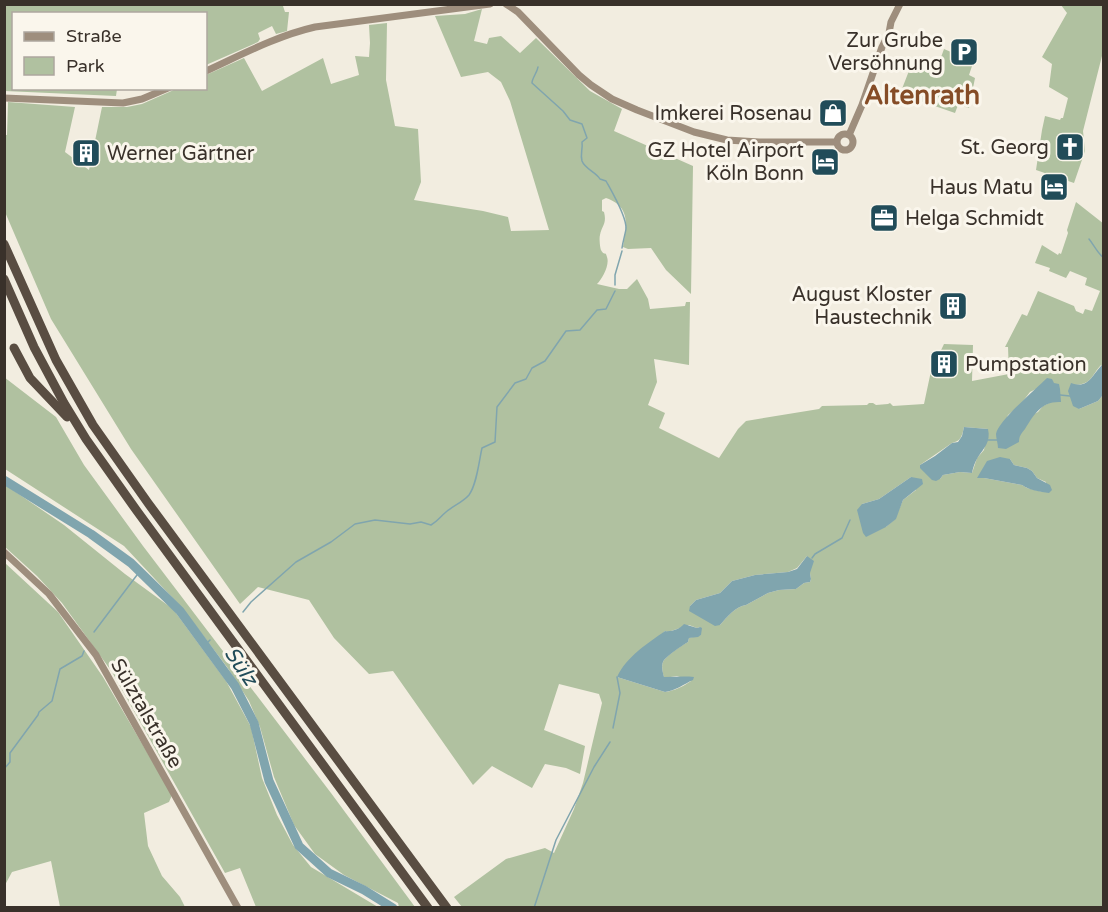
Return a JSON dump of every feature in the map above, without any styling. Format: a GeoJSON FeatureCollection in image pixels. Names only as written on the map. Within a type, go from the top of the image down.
{"type":"FeatureCollection","features":[{"type":"Feature","properties":{"kind":"highway"},"geometry":{"type":"LineString","coordinates":[[4,244],[56,360],[93,425],[447,908]]}},
{"type":"Feature","properties":{"kind":"highway"},"geometry":{"type":"LineString","coordinates":[[4,279],[34,347],[86,439],[428,908]]}},
{"type":"Feature","properties":{"kind":"highway"},"geometry":{"type":"LineString","coordinates":[[14,348],[30,378],[86,439]]}},
{"type":"Feature","properties":{"kind":"main road"},"geometry":{"type":"LineString","coordinates":[[207,71],[267,43],[315,27],[490,4]]}},
{"type":"Feature","properties":{"kind":"main road"},"geometry":{"type":"LineString","coordinates":[[506,4],[520,14],[591,85],[612,99],[637,110],[694,132],[727,140],[836,142]]}},
{"type":"Feature","properties":{"kind":"main road"},"geometry":{"type":"LineString","coordinates":[[849,135],[889,33],[891,22],[900,4]]}},
{"type":"Feature","properties":{"kind":"main road"},"geometry":{"type":"LineString","coordinates":[[4,98],[123,103],[142,99],[163,90]]}},
{"type":"Feature","properties":{"kind":"main road"},"geometry":{"type":"LineString","coordinates":[[836,142],[842,134],[849,135]]}},
{"type":"Feature","properties":{"kind":"main road"},"geometry":{"type":"LineString","coordinates":[[836,142],[840,149],[848,150],[853,144],[849,135]]}},
{"type":"Feature","properties":{"kind":"main road","name":"Sülztalstraße"},"geometry":{"type":"LineString","coordinates":[[4,552],[49,594],[96,656],[238,908]]}},
{"type":"Feature","properties":{"kind":"green space"},"geometry":{"type":"Polygon","coordinates":[[[286,4],[283,6],[285,12],[289,12],[287,31],[276,34],[272,26],[258,33],[260,39],[258,42],[207,65],[207,12],[12,12],[12,90],[117,90],[116,96],[5,91],[5,5],[286,4]]]}},
{"type":"Feature","properties":{"kind":"green space"},"geometry":{"type":"Polygon","coordinates":[[[1061,5],[1103,5],[1103,52],[1083,131],[1085,151],[1074,183],[1036,170],[1045,116],[1060,120],[1063,118],[1068,98],[1049,87],[1052,64],[1042,57],[1067,13],[1061,5]]]}},
{"type":"Feature","properties":{"kind":"green space"},"geometry":{"type":"Polygon","coordinates":[[[482,9],[474,41],[487,44],[489,38],[501,36],[520,53],[536,38],[590,91],[622,109],[614,131],[693,166],[691,294],[666,270],[651,248],[628,249],[623,247],[626,225],[624,212],[606,198],[602,200],[605,219],[600,240],[601,250],[607,257],[607,264],[597,284],[627,289],[637,279],[648,299],[650,309],[685,306],[686,302],[690,302],[689,365],[654,359],[657,382],[648,405],[665,413],[659,428],[719,458],[746,421],[819,409],[822,406],[867,405],[869,403],[876,405],[890,403],[893,406],[924,404],[931,371],[944,344],[973,345],[972,381],[1009,374],[1008,347],[1005,347],[1022,314],[1027,316],[1038,291],[1074,306],[1076,311],[1083,314],[1085,309],[1092,311],[1100,291],[1085,285],[1087,278],[1070,271],[1066,278],[1049,271],[1050,268],[1035,263],[1042,245],[1058,255],[1061,254],[1076,202],[1104,224],[1103,367],[1101,365],[1091,379],[1085,383],[1075,385],[1079,409],[1098,401],[1103,395],[1103,907],[462,907],[454,897],[506,859],[545,848],[554,853],[583,783],[602,703],[599,694],[559,684],[544,730],[585,746],[580,774],[566,768],[545,764],[532,788],[492,766],[473,785],[393,671],[369,674],[334,638],[309,600],[258,587],[240,604],[131,449],[51,319],[5,212],[4,135],[7,135],[8,102],[75,107],[65,152],[89,170],[102,107],[127,107],[142,104],[174,90],[207,90],[207,75],[244,58],[262,91],[323,58],[331,84],[359,75],[355,56],[369,57],[369,25],[387,23],[386,80],[395,126],[418,129],[421,182],[414,200],[508,217],[511,231],[549,230],[510,101],[501,82],[488,72],[461,77],[435,16],[465,14],[482,9]],[[1043,383],[1030,392],[1008,415],[998,441],[998,448],[1019,436],[1034,414],[1053,401],[1043,383]],[[964,427],[961,438],[920,465],[940,479],[943,475],[960,472],[972,473],[977,458],[984,450],[988,429],[964,427]],[[1010,459],[978,478],[1022,485],[1043,492],[1046,482],[1037,478],[1027,468],[1014,465],[1010,459]],[[911,477],[879,499],[862,504],[886,527],[895,519],[903,500],[916,490],[911,477]],[[807,556],[797,568],[788,572],[755,575],[732,581],[720,593],[696,600],[690,606],[720,625],[735,610],[768,593],[796,589],[810,582],[807,556]],[[689,625],[665,631],[617,677],[665,692],[672,691],[691,681],[677,676],[664,678],[662,664],[670,654],[688,642],[689,638],[701,635],[700,627],[689,625]]]}},
{"type":"Feature","properties":{"kind":"green space"},"geometry":{"type":"Polygon","coordinates":[[[944,49],[951,52],[950,56],[965,61],[966,58],[974,60],[969,75],[975,78],[969,108],[958,105],[955,113],[900,94],[912,63],[936,71],[944,49]]]}},
{"type":"Feature","properties":{"kind":"green space"},"geometry":{"type":"Polygon","coordinates":[[[4,377],[56,417],[84,465],[143,546],[415,907],[399,907],[398,903],[344,875],[315,854],[294,825],[274,777],[260,727],[249,701],[227,667],[183,609],[124,546],[5,469],[4,377]]]}},
{"type":"Feature","properties":{"kind":"green space"},"geometry":{"type":"Polygon","coordinates":[[[4,484],[64,525],[173,609],[226,681],[251,727],[262,778],[277,815],[293,845],[311,867],[378,907],[256,907],[240,868],[225,873],[112,672],[62,603],[5,547],[4,484]]]}},
{"type":"Feature","properties":{"kind":"green space"},"geometry":{"type":"Polygon","coordinates":[[[5,563],[58,612],[103,677],[172,795],[169,802],[144,813],[148,846],[162,876],[180,897],[185,907],[60,907],[51,861],[12,872],[5,885],[5,563]]]}},
{"type":"Feature","properties":{"kind":"water"},"geometry":{"type":"Polygon","coordinates":[[[1102,365],[1103,395],[1098,401],[1079,409],[1073,406],[1068,391],[1071,383],[1086,383],[1102,365]]]}},
{"type":"Feature","properties":{"kind":"water"},"geometry":{"type":"Polygon","coordinates":[[[1047,378],[1059,384],[1061,402],[1043,406],[1021,434],[1019,442],[1006,449],[998,448],[996,434],[998,428],[1010,413],[1047,378]]]}},
{"type":"Feature","properties":{"kind":"water"},"geometry":{"type":"Polygon","coordinates":[[[964,427],[988,429],[989,434],[985,448],[976,461],[972,473],[960,472],[943,475],[936,481],[932,480],[920,468],[920,465],[952,443],[958,442],[964,427]]]}},
{"type":"Feature","properties":{"kind":"water"},"geometry":{"type":"Polygon","coordinates":[[[1000,457],[1010,459],[1014,465],[1032,471],[1037,478],[1050,485],[1052,490],[1049,493],[1042,492],[1022,485],[977,478],[987,461],[1000,457]]]}},
{"type":"Feature","properties":{"kind":"water"},"geometry":{"type":"Polygon","coordinates":[[[911,477],[922,479],[923,484],[903,500],[896,519],[866,537],[857,510],[862,504],[879,499],[911,477]]]}},
{"type":"Feature","properties":{"kind":"water"},"geometry":{"type":"Polygon","coordinates":[[[807,556],[814,561],[810,582],[796,589],[768,593],[735,610],[720,625],[715,626],[689,611],[690,606],[696,600],[720,593],[732,581],[797,569],[807,556]]]}},
{"type":"Feature","properties":{"kind":"water"},"geometry":{"type":"Polygon","coordinates":[[[684,624],[702,628],[701,635],[689,638],[688,642],[667,657],[663,662],[662,670],[664,677],[694,677],[693,680],[665,692],[617,677],[626,663],[645,646],[665,631],[675,630],[684,624]]]}},
{"type":"Feature","properties":{"kind":"waterway"},"geometry":{"type":"LineString","coordinates":[[538,67],[532,83],[570,120],[582,124],[587,138],[582,142],[582,161],[600,179],[606,181],[619,205],[626,224],[622,248]]}},
{"type":"Feature","properties":{"kind":"waterway"},"geometry":{"type":"LineString","coordinates":[[1089,239],[1104,258]]}},
{"type":"Feature","properties":{"kind":"waterway"},"geometry":{"type":"LineString","coordinates":[[615,285],[615,275],[622,251]]}},
{"type":"Feature","properties":{"kind":"waterway"},"geometry":{"type":"LineString","coordinates":[[243,612],[296,562],[331,542],[355,524],[375,520],[410,524],[421,522],[431,525],[467,497],[474,485],[482,448],[495,442],[497,407],[515,383],[526,379],[532,368],[545,361],[566,331],[580,330],[597,310],[606,309],[615,291]]}},
{"type":"Feature","properties":{"kind":"waterway"},"geometry":{"type":"LineString","coordinates":[[1060,395],[1070,396]]}},
{"type":"Feature","properties":{"kind":"waterway"},"geometry":{"type":"LineString","coordinates":[[988,440],[998,440]]}},
{"type":"Feature","properties":{"kind":"waterway","name":"Sülz"},"geometry":{"type":"LineString","coordinates":[[4,480],[91,534],[131,563],[180,611],[235,686],[254,723],[269,781],[299,846],[329,873],[364,890],[393,908]]}},
{"type":"Feature","properties":{"kind":"waterway"},"geometry":{"type":"LineString","coordinates":[[812,558],[842,538],[850,520]]}},
{"type":"Feature","properties":{"kind":"waterway"},"geometry":{"type":"LineString","coordinates":[[94,632],[140,571]]}},
{"type":"Feature","properties":{"kind":"waterway","name":"Sülz"},"geometry":{"type":"LineString","coordinates":[[205,645],[210,640]]}},
{"type":"Feature","properties":{"kind":"waterway"},"geometry":{"type":"LineString","coordinates":[[4,769],[10,762],[10,753],[39,712],[52,701],[60,669],[82,656],[84,651]]}},
{"type":"Feature","properties":{"kind":"waterway"},"geometry":{"type":"LineString","coordinates":[[613,728],[620,693],[617,677]]}},
{"type":"Feature","properties":{"kind":"waterway"},"geometry":{"type":"LineString","coordinates":[[534,908],[556,840],[594,767],[610,742]]}},
{"type":"Feature","properties":{"kind":"place","name":"Zur Grube Versöhnung"},"geometry":{"type":"Point","coordinates":[964,52]}},
{"type":"Feature","properties":{"kind":"place","name":"Imkerei Rosenau"},"geometry":{"type":"Point","coordinates":[833,113]}},
{"type":"Feature","properties":{"kind":"place","name":"St. Georg"},"geometry":{"type":"Point","coordinates":[1070,147]}},
{"type":"Feature","properties":{"kind":"place","name":"Werner Gärtner"},"geometry":{"type":"Point","coordinates":[86,153]}},
{"type":"Feature","properties":{"kind":"place","name":"GZ Hotel Airport Köln Bonn"},"geometry":{"type":"Point","coordinates":[825,162]}},
{"type":"Feature","properties":{"kind":"place","name":"Haus Matu"},"geometry":{"type":"Point","coordinates":[1054,187]}},
{"type":"Feature","properties":{"kind":"place","name":"Helga Schmidt"},"geometry":{"type":"Point","coordinates":[884,218]}},
{"type":"Feature","properties":{"kind":"place","name":"August Kloster Haustechnik"},"geometry":{"type":"Point","coordinates":[953,306]}},
{"type":"Feature","properties":{"kind":"place","name":"Pumpstation"},"geometry":{"type":"Point","coordinates":[944,364]}},
{"type":"Feature","properties":{"kind":"district","name":"Altenrath"},"geometry":{"type":"Point","coordinates":[922,95]}}]}
